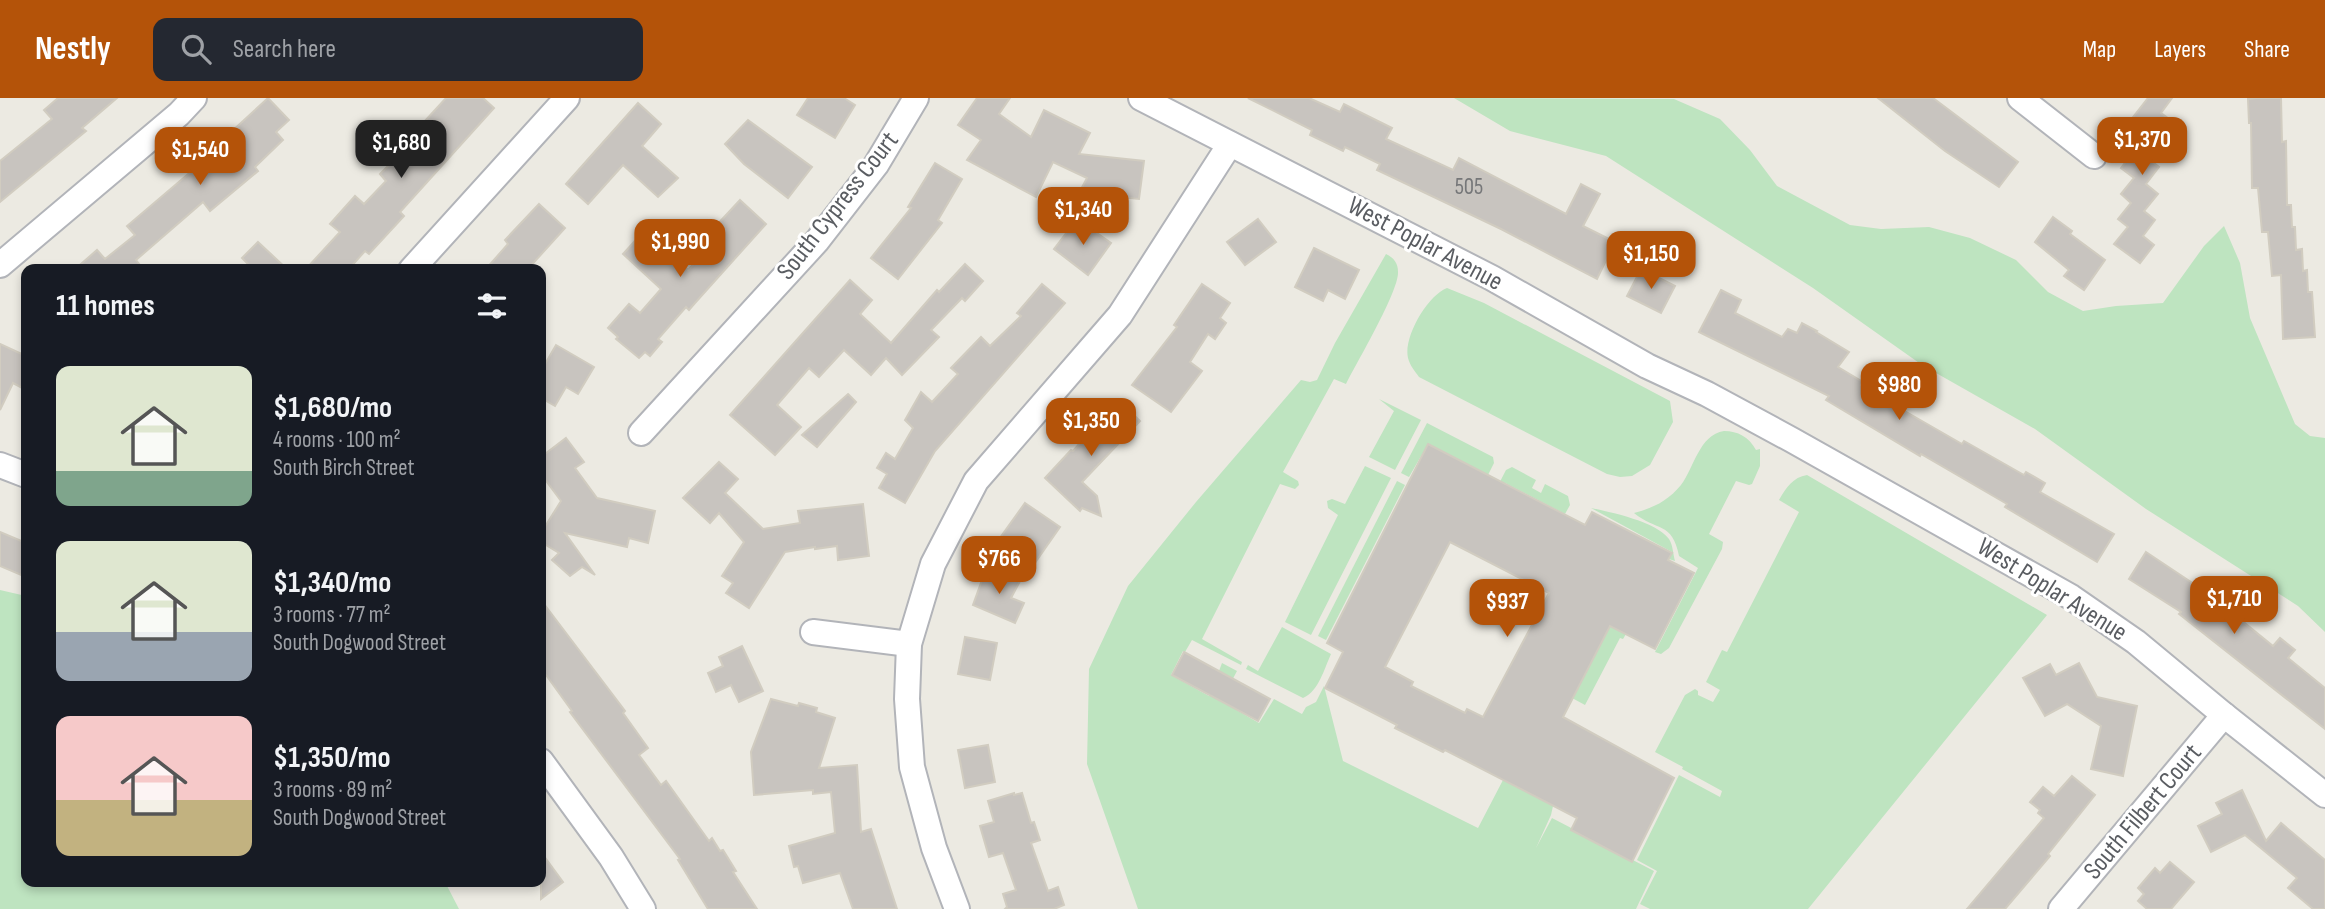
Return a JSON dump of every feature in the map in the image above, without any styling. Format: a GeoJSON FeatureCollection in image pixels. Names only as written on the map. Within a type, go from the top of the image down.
{"type":"FeatureCollection","features":[{"type":"Feature","properties":{"kind":"street"},"geometry":{"type":"LineString","coordinates":[[0,265],[194,98]]}},
{"type":"Feature","properties":{"kind":"street"},"geometry":{"type":"LineString","coordinates":[[416,264],[567,98]]}},
{"type":"Feature","properties":{"kind":"street","name":"South Cypress Court"},"geometry":{"type":"LineString","coordinates":[[641,433],[817,241],[876,165],[916,98]]}},
{"type":"Feature","properties":{"kind":"street","name":"West Poplar Avenue"},"geometry":{"type":"LineString","coordinates":[[1141,98],[1480,272],[1647,366],[1707,394],[1792,440],[2071,597],[2136,642],[2325,795]]}},
{"type":"Feature","properties":{"kind":"street"},"geometry":{"type":"LineString","coordinates":[[2020,98],[2094,156]]}},
{"type":"Feature","properties":{"kind":"street"},"geometry":{"type":"LineString","coordinates":[[957,909],[934,848],[912,767],[906,699],[909,644],[933,564],[976,481],[1121,316],[1230,144]]}},
{"type":"Feature","properties":{"kind":"street"},"geometry":{"type":"LineString","coordinates":[[0,465],[21,473]]}},
{"type":"Feature","properties":{"kind":"street"},"geometry":{"type":"LineString","coordinates":[[813,632],[909,644]]}},
{"type":"Feature","properties":{"kind":"street","name":"South Filbert Court"},"geometry":{"type":"LineString","coordinates":[[2061,909],[2224,715]]}},
{"type":"Feature","properties":{"kind":"street"},"geometry":{"type":"LineString","coordinates":[[546,768],[611,857],[643,909]]}},
{"type":"Feature","properties":{"kind":"green space"},"geometry":{"type":"Polygon","coordinates":[[[1454,98],[1674,99],[1720,119],[1750,150],[1777,186],[1850,225],[1881,229],[1929,227],[1970,238],[2016,260],[2048,292],[2083,311],[2163,303],[2204,246],[2224,226],[2240,263],[2250,318],[2295,424],[2310,436],[2325,438],[2325,632],[2298,606],[2146,509],[2035,429],[1922,365],[1813,288],[1606,156],[1510,131],[1454,98]]]}},
{"type":"Feature","properties":{"kind":"green space"},"geometry":{"type":"Polygon","coordinates":[[[1386,254],[1395,261],[1398,272],[1385,310],[1346,384],[1334,379],[1283,472],[1298,481],[1299,485],[1295,489],[1280,484],[1202,639],[1242,662],[1241,665],[1192,640],[1171,675],[1209,696],[1222,673],[1219,671],[1222,663],[1237,671],[1221,701],[1259,723],[1274,699],[1302,714],[1306,707],[1316,702],[1324,686],[1343,761],[1478,828],[1503,780],[1553,806],[1536,848],[1552,818],[1654,871],[1636,909],[1138,909],[1087,764],[1089,669],[1128,586],[1301,380],[1317,380],[1386,254]]]}},
{"type":"Feature","properties":{"kind":"green space"},"geometry":{"type":"Polygon","coordinates":[[[1447,288],[1484,303],[1670,401],[1673,422],[1650,465],[1632,476],[1607,474],[1419,377],[1408,358],[1409,339],[1425,308],[1447,288]]]}},
{"type":"Feature","properties":{"kind":"green space"},"geometry":{"type":"Polygon","coordinates":[[[1379,399],[1421,420],[1395,470],[1369,457],[1394,411],[1379,399]]]}},
{"type":"Feature","properties":{"kind":"green space"},"geometry":{"type":"Polygon","coordinates":[[[1427,423],[1493,457],[1494,463],[1486,479],[1485,474],[1428,444],[1409,477],[1401,473],[1427,423]]]}},
{"type":"Feature","properties":{"kind":"green space"},"geometry":{"type":"Polygon","coordinates":[[[1724,431],[1743,436],[1756,450],[1760,449],[1760,466],[1752,484],[1736,481],[1709,534],[1723,542],[1722,549],[1669,648],[1661,654],[1655,652],[1698,568],[1679,556],[1668,532],[1634,513],[1654,506],[1671,495],[1686,478],[1703,445],[1724,431]]]}},
{"type":"Feature","properties":{"kind":"green space"},"geometry":{"type":"Polygon","coordinates":[[[1365,466],[1391,478],[1311,635],[1285,622],[1338,515],[1328,508],[1327,501],[1332,499],[1345,504],[1365,466]]]}},
{"type":"Feature","properties":{"kind":"green space"},"geometry":{"type":"Polygon","coordinates":[[[1512,467],[1536,480],[1532,488],[1541,493],[1545,484],[1568,496],[1570,505],[1565,514],[1505,483],[1494,503],[1490,501],[1506,470],[1512,467]]]}},
{"type":"Feature","properties":{"kind":"green space"},"geometry":{"type":"Polygon","coordinates":[[[1807,475],[2047,615],[1808,909],[1650,909],[1640,904],[1657,871],[1637,860],[1679,775],[1720,797],[1722,791],[1655,752],[1685,695],[1695,689],[1698,695],[1713,702],[1720,690],[1706,682],[1722,650],[1727,652],[1799,512],[1779,500],[1787,487],[1807,475]]]}},
{"type":"Feature","properties":{"kind":"green space"},"geometry":{"type":"Polygon","coordinates":[[[1397,481],[1405,485],[1326,640],[1318,636],[1397,481]]]}},
{"type":"Feature","properties":{"kind":"green space"},"geometry":{"type":"Polygon","coordinates":[[[1591,508],[1633,519],[1663,533],[1669,539],[1675,561],[1669,559],[1672,552],[1591,508]]]}},
{"type":"Feature","properties":{"kind":"green space"},"geometry":{"type":"Polygon","coordinates":[[[0,590],[21,595],[21,887],[448,887],[459,909],[0,909],[0,590]]]}},
{"type":"Feature","properties":{"kind":"green space"},"geometry":{"type":"Polygon","coordinates":[[[1610,626],[1626,634],[1623,639],[1620,638],[1585,705],[1572,698],[1610,626]]]}},
{"type":"Feature","properties":{"kind":"green space"},"geometry":{"type":"Polygon","coordinates":[[[1282,627],[1331,654],[1317,685],[1303,698],[1246,669],[1248,665],[1258,671],[1282,627]]]}},
{"type":"Feature","properties":{"kind":"building"},"geometry":{"type":"Polygon","coordinates":[[[58,98],[117,98],[82,128],[86,131],[0,202],[0,161],[52,119],[44,110],[58,98]]]}},
{"type":"Feature","properties":{"kind":"building"},"geometry":{"type":"Polygon","coordinates":[[[268,98],[289,120],[276,132],[283,140],[255,167],[258,171],[210,211],[203,202],[136,260],[139,264],[81,264],[97,250],[105,259],[135,235],[127,226],[234,135],[231,132],[268,98]]]}},
{"type":"Feature","properties":{"kind":"building"},"geometry":{"type":"Polygon","coordinates":[[[446,98],[483,98],[494,108],[400,212],[404,216],[369,254],[365,251],[353,264],[311,264],[340,232],[330,224],[355,196],[364,204],[386,181],[380,174],[390,164],[387,161],[397,150],[385,138],[401,122],[413,134],[446,98]]]}},
{"type":"Feature","properties":{"kind":"building"},"geometry":{"type":"Polygon","coordinates":[[[808,98],[844,98],[855,105],[835,138],[797,115],[808,98]]]}},
{"type":"Feature","properties":{"kind":"building"},"geometry":{"type":"Polygon","coordinates":[[[977,98],[1010,98],[999,114],[1031,137],[1044,110],[1090,133],[1079,154],[1144,161],[1139,199],[1079,193],[1087,178],[1053,162],[1036,197],[967,160],[981,140],[958,125],[977,98]]]}},
{"type":"Feature","properties":{"kind":"building"},"geometry":{"type":"Polygon","coordinates":[[[1248,98],[1309,98],[1340,112],[1344,104],[1392,128],[1386,139],[1453,170],[1459,158],[1566,214],[1581,184],[1600,194],[1583,226],[1615,242],[1597,279],[1501,229],[1377,170],[1380,164],[1345,147],[1343,151],[1310,135],[1312,130],[1248,98]]]}},
{"type":"Feature","properties":{"kind":"building"},"geometry":{"type":"Polygon","coordinates":[[[1878,98],[1933,98],[2018,162],[1999,187],[1945,151],[1878,98]]]}},
{"type":"Feature","properties":{"kind":"building"},"geometry":{"type":"Polygon","coordinates":[[[2148,98],[2172,98],[2161,113],[2169,119],[2155,137],[2163,143],[2150,160],[2159,167],[2146,184],[2158,194],[2144,211],[2155,220],[2143,236],[2154,245],[2140,263],[2114,244],[2128,227],[2118,219],[2131,203],[2121,194],[2134,178],[2121,168],[2134,151],[2125,145],[2138,127],[2130,121],[2148,98]]]}},
{"type":"Feature","properties":{"kind":"building"},"geometry":{"type":"Polygon","coordinates":[[[2281,98],[2282,142],[2286,141],[2287,205],[2291,205],[2296,250],[2302,249],[2308,292],[2312,292],[2315,337],[2283,339],[2281,275],[2272,276],[2268,232],[2262,232],[2258,188],[2252,188],[2248,99],[2281,98]]]}},
{"type":"Feature","properties":{"kind":"building"},"geometry":{"type":"Polygon","coordinates":[[[638,103],[661,124],[642,146],[678,178],[658,197],[623,165],[588,204],[566,184],[638,103]]]}},
{"type":"Feature","properties":{"kind":"building"},"geometry":{"type":"Polygon","coordinates":[[[748,120],[812,167],[788,198],[744,164],[725,144],[748,120]]]}},
{"type":"Feature","properties":{"kind":"building"},"geometry":{"type":"Polygon","coordinates":[[[935,163],[962,179],[938,220],[942,223],[898,279],[871,258],[911,208],[908,207],[935,163]]]}},
{"type":"Feature","properties":{"kind":"building"},"geometry":{"type":"Polygon","coordinates":[[[740,200],[766,224],[689,310],[686,307],[658,339],[662,342],[650,356],[645,352],[639,358],[616,339],[618,337],[608,328],[629,304],[640,313],[661,289],[623,254],[645,230],[688,270],[721,234],[714,228],[740,200]]]}},
{"type":"Feature","properties":{"kind":"building"},"geometry":{"type":"Polygon","coordinates":[[[539,204],[565,228],[532,264],[490,264],[508,244],[505,240],[539,204]]]}},
{"type":"Feature","properties":{"kind":"building"},"geometry":{"type":"Polygon","coordinates":[[[2053,217],[2072,231],[2070,234],[2105,260],[2084,290],[2064,276],[2069,270],[2035,242],[2053,217]]]}},
{"type":"Feature","properties":{"kind":"building"},"geometry":{"type":"Polygon","coordinates":[[[1077,219],[1111,243],[1088,275],[1054,249],[1077,219]]]}},
{"type":"Feature","properties":{"kind":"building"},"geometry":{"type":"Polygon","coordinates":[[[1258,219],[1276,242],[1245,265],[1227,242],[1258,219]]]}},
{"type":"Feature","properties":{"kind":"building"},"geometry":{"type":"Polygon","coordinates":[[[258,242],[282,264],[248,264],[242,258],[258,242]]]}},
{"type":"Feature","properties":{"kind":"building"},"geometry":{"type":"Polygon","coordinates":[[[1314,248],[1359,270],[1345,299],[1328,290],[1323,301],[1295,287],[1314,248]]]}},
{"type":"Feature","properties":{"kind":"building"},"geometry":{"type":"Polygon","coordinates":[[[965,264],[983,281],[965,301],[962,298],[931,330],[939,337],[902,375],[886,358],[871,375],[844,350],[819,377],[809,368],[777,405],[801,427],[775,455],[730,415],[850,280],[872,300],[860,314],[891,343],[937,290],[939,292],[965,264]]]}},
{"type":"Feature","properties":{"kind":"building"},"geometry":{"type":"Polygon","coordinates":[[[1641,269],[1675,286],[1661,313],[1627,296],[1641,269]]]}},
{"type":"Feature","properties":{"kind":"building"},"geometry":{"type":"Polygon","coordinates":[[[1042,284],[1065,303],[935,451],[905,503],[879,488],[887,474],[877,468],[886,453],[895,459],[913,428],[905,420],[921,392],[932,402],[958,374],[951,368],[981,337],[990,346],[1021,316],[1017,313],[1042,284]]]}},
{"type":"Feature","properties":{"kind":"building"},"geometry":{"type":"Polygon","coordinates":[[[1202,284],[1230,303],[1220,318],[1226,323],[1215,339],[1208,334],[1190,362],[1202,371],[1171,412],[1132,385],[1177,327],[1174,325],[1202,284]]]}},
{"type":"Feature","properties":{"kind":"building"},"geometry":{"type":"Polygon","coordinates":[[[1721,290],[1741,300],[1735,313],[1782,337],[1788,329],[1797,333],[1802,323],[1817,331],[1849,352],[1838,367],[1863,382],[1861,385],[1962,444],[1964,441],[2024,475],[2026,472],[2045,483],[2040,492],[2114,534],[2097,562],[2005,507],[2007,504],[1826,400],[1829,396],[1699,332],[1721,290]]]}},
{"type":"Feature","properties":{"kind":"building"},"geometry":{"type":"Polygon","coordinates":[[[0,344],[21,354],[21,387],[13,383],[0,410],[0,344]]]}},
{"type":"Feature","properties":{"kind":"building"},"geometry":{"type":"Polygon","coordinates":[[[556,345],[594,367],[578,394],[566,387],[555,406],[546,401],[546,362],[556,345]]]}},
{"type":"Feature","properties":{"kind":"building"},"geometry":{"type":"Polygon","coordinates":[[[848,394],[856,402],[817,447],[802,435],[848,394]]]}},
{"type":"Feature","properties":{"kind":"building"},"geometry":{"type":"Polygon","coordinates":[[[1118,400],[1140,421],[1082,482],[1097,496],[1101,516],[1082,508],[1080,511],[1045,478],[1118,400]]]}},
{"type":"Feature","properties":{"kind":"building"},"geometry":{"type":"Polygon","coordinates":[[[566,438],[584,462],[575,468],[597,498],[655,511],[648,543],[629,538],[627,547],[565,533],[595,575],[582,567],[570,576],[552,560],[559,553],[546,545],[546,525],[561,501],[546,481],[546,453],[566,438]]]}},
{"type":"Feature","properties":{"kind":"building"},"geometry":{"type":"Polygon","coordinates":[[[1428,444],[1585,525],[1592,512],[1672,553],[1668,560],[1694,573],[1655,649],[1610,626],[1563,717],[1674,778],[1632,862],[1571,830],[1577,818],[1445,750],[1443,752],[1395,728],[1397,725],[1325,688],[1343,652],[1327,643],[1428,444]],[[1450,542],[1385,667],[1413,682],[1411,686],[1465,713],[1467,709],[1483,717],[1549,593],[1450,542]]]}},
{"type":"Feature","properties":{"kind":"building"},"geometry":{"type":"Polygon","coordinates":[[[719,462],[738,479],[725,493],[763,529],[800,523],[798,511],[863,504],[869,556],[838,560],[837,546],[785,552],[749,608],[726,593],[733,583],[722,576],[744,542],[719,513],[710,523],[683,498],[719,462]]]}},
{"type":"Feature","properties":{"kind":"building"},"geometry":{"type":"Polygon","coordinates":[[[1025,503],[1060,527],[1032,567],[997,542],[1025,503]]]}},
{"type":"Feature","properties":{"kind":"building"},"geometry":{"type":"Polygon","coordinates":[[[0,532],[21,541],[21,575],[0,566],[0,532]]]}},
{"type":"Feature","properties":{"kind":"building"},"geometry":{"type":"Polygon","coordinates":[[[2146,552],[2215,598],[2220,592],[2235,604],[2230,611],[2273,646],[2280,638],[2295,650],[2288,658],[2325,688],[2325,729],[2179,614],[2181,612],[2129,579],[2146,552]]]}},
{"type":"Feature","properties":{"kind":"building"},"geometry":{"type":"Polygon","coordinates":[[[986,569],[1020,581],[1011,598],[1024,603],[1015,623],[973,605],[986,569]]]}},
{"type":"Feature","properties":{"kind":"building"},"geometry":{"type":"Polygon","coordinates":[[[546,607],[625,711],[623,713],[648,748],[639,755],[661,785],[666,781],[709,841],[712,838],[720,851],[723,850],[736,871],[733,872],[757,909],[708,909],[678,860],[680,859],[570,712],[572,711],[546,675],[546,607]]]}},
{"type":"Feature","properties":{"kind":"building"},"geometry":{"type":"Polygon","coordinates":[[[965,637],[997,643],[990,680],[958,674],[965,637]]]}},
{"type":"Feature","properties":{"kind":"building"},"geometry":{"type":"Polygon","coordinates":[[[742,646],[763,691],[739,702],[731,685],[716,692],[708,673],[723,666],[719,657],[742,646]]]}},
{"type":"Feature","properties":{"kind":"building"},"geometry":{"type":"Polygon","coordinates":[[[1184,652],[1270,699],[1258,721],[1172,675],[1184,652]]]}},
{"type":"Feature","properties":{"kind":"building"},"geometry":{"type":"Polygon","coordinates":[[[2079,663],[2097,697],[2137,706],[2123,776],[2091,769],[2101,726],[2067,704],[2045,716],[2023,678],[2050,664],[2056,675],[2079,663]]]}},
{"type":"Feature","properties":{"kind":"building"},"geometry":{"type":"Polygon","coordinates":[[[771,699],[817,708],[816,712],[835,718],[819,768],[857,765],[861,832],[871,829],[897,909],[853,909],[840,873],[803,883],[798,866],[794,867],[789,846],[835,833],[831,792],[813,794],[813,790],[754,795],[751,752],[771,699]]]}},
{"type":"Feature","properties":{"kind":"building"},"geometry":{"type":"Polygon","coordinates":[[[988,745],[995,782],[965,788],[958,750],[988,745]]]}},
{"type":"Feature","properties":{"kind":"building"},"geometry":{"type":"Polygon","coordinates":[[[2072,776],[2095,795],[2048,854],[2050,856],[2005,909],[1967,909],[2044,818],[2038,813],[2040,810],[2030,802],[2043,787],[2054,796],[2072,776]]]}},
{"type":"Feature","properties":{"kind":"building"},"geometry":{"type":"Polygon","coordinates":[[[2242,790],[2266,841],[2281,823],[2325,860],[2325,909],[2313,909],[2288,888],[2297,878],[2245,835],[2211,852],[2198,826],[2222,814],[2216,803],[2242,790]]]}},
{"type":"Feature","properties":{"kind":"building"},"geometry":{"type":"Polygon","coordinates":[[[1022,793],[1031,823],[1034,822],[1040,840],[1031,843],[1048,891],[1058,887],[1064,905],[1054,909],[1005,909],[1007,907],[1003,894],[1016,890],[1003,853],[989,857],[980,826],[994,822],[988,801],[1022,793]]]}},
{"type":"Feature","properties":{"kind":"building"},"geometry":{"type":"Polygon","coordinates":[[[546,859],[563,882],[541,899],[541,887],[546,887],[546,859]]]}},
{"type":"Feature","properties":{"kind":"building"},"geometry":{"type":"Polygon","coordinates":[[[2170,862],[2194,882],[2171,909],[2147,909],[2138,901],[2144,894],[2138,888],[2155,868],[2160,873],[2170,862]]]}}]}
